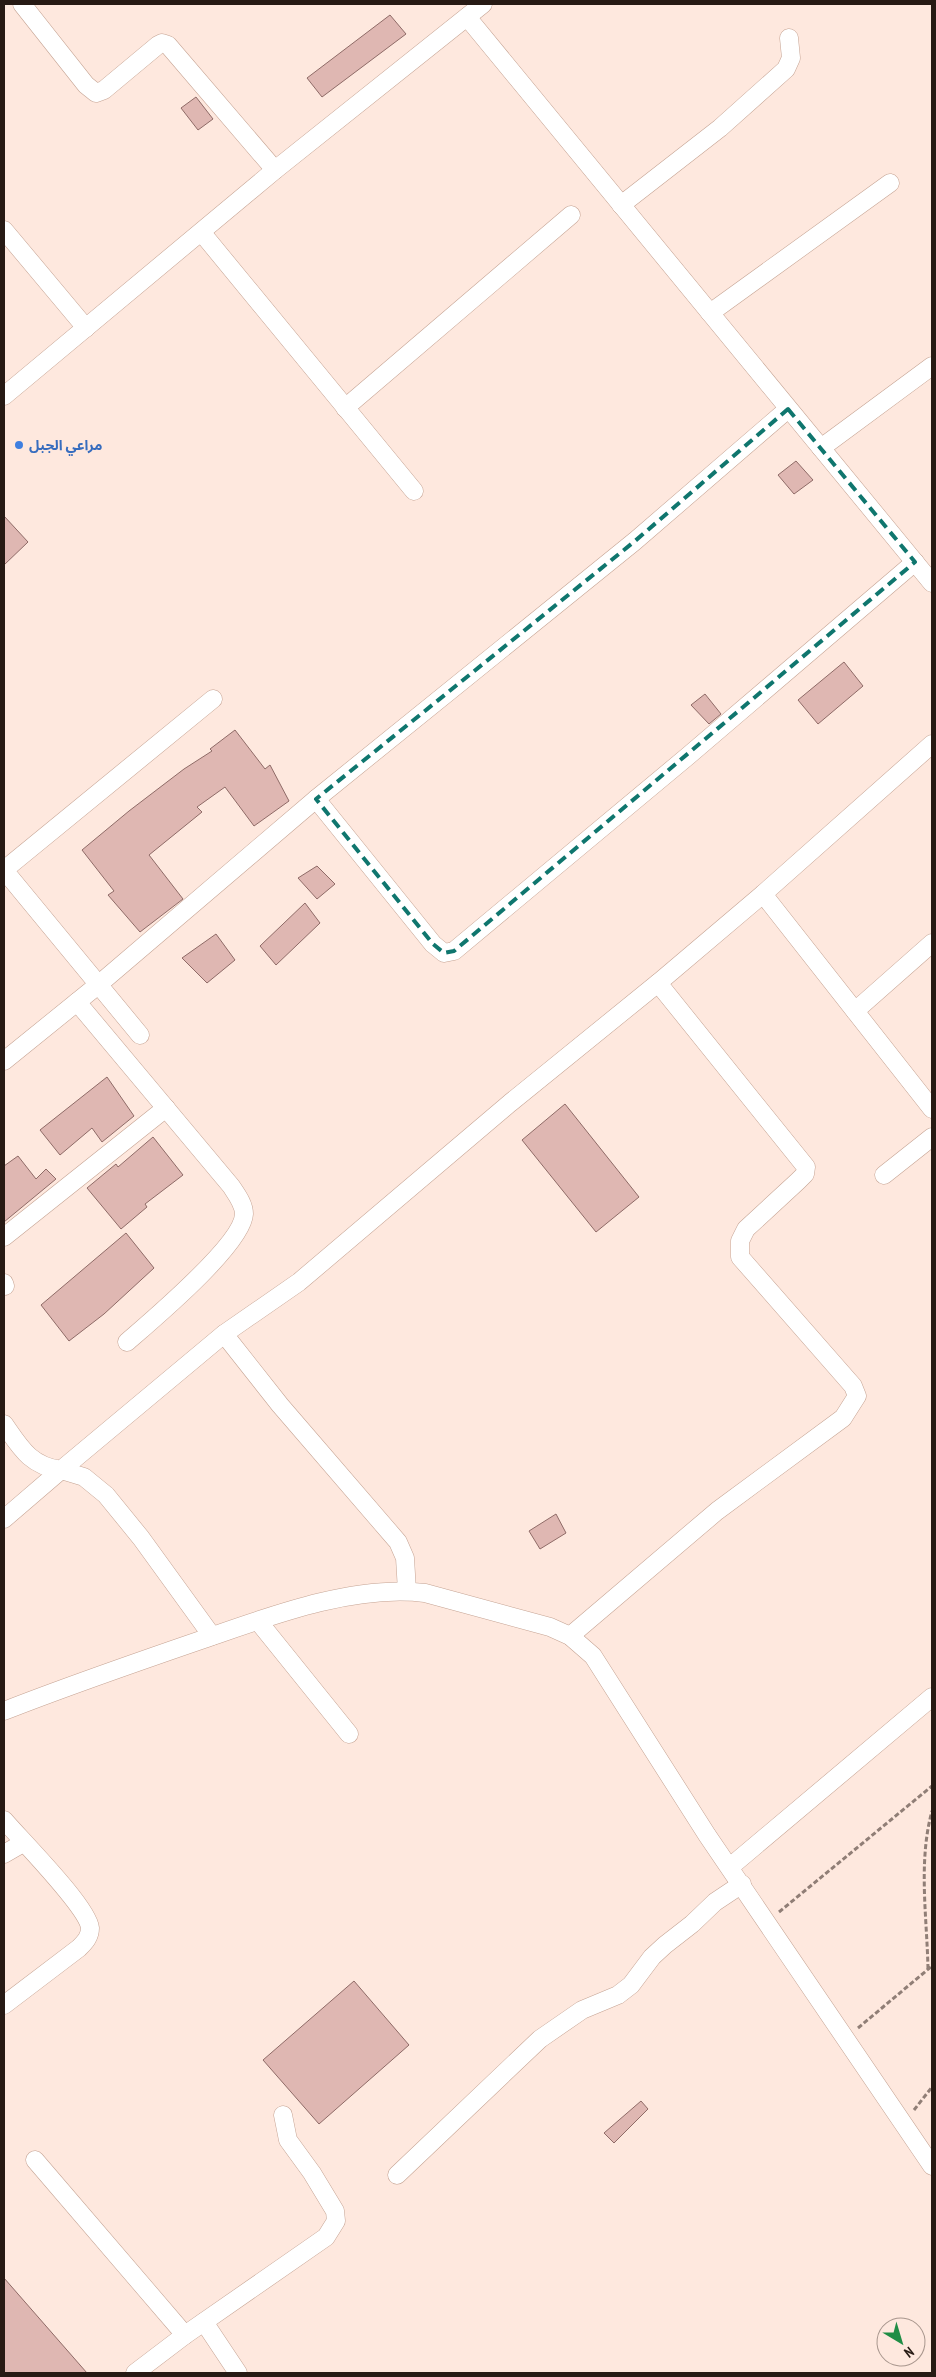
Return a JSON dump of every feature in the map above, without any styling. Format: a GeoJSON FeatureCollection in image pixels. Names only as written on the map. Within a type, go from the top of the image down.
{"type":"FeatureCollection","features":[{"type":"Feature","properties":{"kind":"street"},"geometry":{"type":"LineString","coordinates":[[22,4],[86,86],[96,93],[104,90],[158,45],[162,43],[168,45],[275,170]]}},
{"type":"Feature","properties":{"kind":"street"},"geometry":{"type":"LineString","coordinates":[[4,396],[202,233],[275,170],[483,4]]}},
{"type":"Feature","properties":{"kind":"street"},"geometry":{"type":"LineString","coordinates":[[467,17],[932,583]]}},
{"type":"Feature","properties":{"kind":"street"},"geometry":{"type":"LineString","coordinates":[[621,205],[720,128],[786,69],[791,58],[789,38]]}},
{"type":"Feature","properties":{"kind":"street"},"geometry":{"type":"LineString","coordinates":[[710,313],[890,183]]}},
{"type":"Feature","properties":{"kind":"street"},"geometry":{"type":"LineString","coordinates":[[345,408],[571,214]]}},
{"type":"Feature","properties":{"kind":"street"},"geometry":{"type":"LineString","coordinates":[[4,230],[86,328]]}},
{"type":"Feature","properties":{"kind":"street"},"geometry":{"type":"LineString","coordinates":[[202,233],[414,491]]}},
{"type":"Feature","properties":{"kind":"street"},"geometry":{"type":"LineString","coordinates":[[822,448],[932,366]]}},
{"type":"Feature","properties":{"kind":"street"},"geometry":{"type":"LineString","coordinates":[[4,1061],[98,985],[316,799],[635,541],[788,409]]}},
{"type":"Feature","properties":{"kind":"street"},"geometry":{"type":"LineString","coordinates":[[316,799],[433,944],[444,952],[454,951],[688,756],[915,562]]}},
{"type":"Feature","properties":{"kind":"street"},"geometry":{"type":"LineString","coordinates":[[140,1035],[4,870],[213,699]]}},
{"type":"Feature","properties":{"kind":"street"},"geometry":{"type":"LineString","coordinates":[[4,1519],[224,1334],[299,1282],[510,1103],[658,983],[764,894],[932,744]]}},
{"type":"Feature","properties":{"kind":"street"},"geometry":{"type":"LineString","coordinates":[[764,894],[932,1109]]}},
{"type":"Feature","properties":{"kind":"street"},"geometry":{"type":"LineString","coordinates":[[855,1011],[932,943]]}},
{"type":"Feature","properties":{"kind":"street"},"geometry":{"type":"LineString","coordinates":[[570,1636],[717,1511],[843,1418],[857,1396],[853,1386],[740,1257],[740,1241],[746,1229],[805,1174],[806,1167],[658,983]]}},
{"type":"Feature","properties":{"kind":"street"},"geometry":{"type":"LineString","coordinates":[[77,1002],[231,1186],[241,1201],[244,1215],[240,1228],[208,1267],[127,1342]]}},
{"type":"Feature","properties":{"kind":"street"},"geometry":{"type":"LineString","coordinates":[[4,1237],[166,1108]]}},
{"type":"Feature","properties":{"kind":"street"},"geometry":{"type":"LineString","coordinates":[[884,1175],[932,1137]]}},
{"type":"Feature","properties":{"kind":"street"},"geometry":{"type":"LineString","coordinates":[[224,1334],[280,1405],[398,1542],[405,1558],[407,1591]]}},
{"type":"Feature","properties":{"kind":"street"},"geometry":{"type":"LineString","coordinates":[[4,1424],[19,1446],[39,1465],[84,1477],[106,1495],[141,1538],[212,1636]]}},
{"type":"Feature","properties":{"kind":"street"},"geometry":{"type":"LineString","coordinates":[[4,1711],[92,1676],[258,1621],[351,1596],[388,1590],[407,1591],[453,1600],[550,1627],[570,1636],[593,1656],[645,1740],[932,2166]]}},
{"type":"Feature","properties":{"kind":"street"},"geometry":{"type":"LineString","coordinates":[[258,1621],[349,1734]]}},
{"type":"Feature","properties":{"kind":"street"},"geometry":{"type":"LineString","coordinates":[[730,1867],[932,1697]]}},
{"type":"Feature","properties":{"kind":"street"},"geometry":{"type":"LineString","coordinates":[[4,1820],[78,1904],[88,1921],[90,1930],[87,1939],[79,1948],[4,2006]]}},
{"type":"Feature","properties":{"kind":"street"},"geometry":{"type":"LineString","coordinates":[[4,1854],[23,1843]]}},
{"type":"Feature","properties":{"kind":"street"},"geometry":{"type":"LineString","coordinates":[[397,2175],[540,2039],[582,2010],[618,1995],[631,1985],[652,1957],[666,1944],[692,1924],[715,1902],[742,1884]]}},
{"type":"Feature","properties":{"kind":"street"},"geometry":{"type":"LineString","coordinates":[[135,2373],[185,2335],[326,2237],[334,2227],[335,2211],[312,2173],[288,2140],[284,2115]]}},
{"type":"Feature","properties":{"kind":"street"},"geometry":{"type":"LineString","coordinates":[[35,2160],[185,2335]]}},
{"type":"Feature","properties":{"kind":"street"},"geometry":{"type":"LineString","coordinates":[[204,2322],[238,2373]]}},
{"type":"Feature","properties":{"kind":"path"},"geometry":{"type":"LineString","coordinates":[[767,1922],[932,1786]]}},
{"type":"Feature","properties":{"kind":"path"},"geometry":{"type":"LineString","coordinates":[[928,1969],[924,1870],[926,1836],[932,1811]]}},
{"type":"Feature","properties":{"kind":"path"},"geometry":{"type":"LineString","coordinates":[[846,2038],[932,1966]]}},
{"type":"Feature","properties":{"kind":"path"},"geometry":{"type":"LineString","coordinates":[[903,2123],[932,2087]]}},
{"type":"Feature","properties":{"kind":"highlighted area"},"geometry":{"type":"Polygon","coordinates":[[[788,409],[915,562],[454,951],[444,953],[433,944],[316,799],[635,541],[788,409]]]}},
{"type":"Feature","properties":{"kind":"building"},"geometry":{"type":"Polygon","coordinates":[[[390,15],[406,34],[322,97],[307,78],[390,15]]]}},
{"type":"Feature","properties":{"kind":"building"},"geometry":{"type":"Polygon","coordinates":[[[196,97],[213,119],[198,130],[181,108],[196,97]]]}},
{"type":"Feature","properties":{"kind":"building"},"geometry":{"type":"Polygon","coordinates":[[[796,461],[813,480],[794,494],[778,475],[796,461]]]}},
{"type":"Feature","properties":{"kind":"building"},"geometry":{"type":"Polygon","coordinates":[[[4,516],[28,542],[4,565],[4,516]]]}},
{"type":"Feature","properties":{"kind":"building"},"geometry":{"type":"Polygon","coordinates":[[[844,662],[863,686],[818,724],[798,700],[844,662]]]}},
{"type":"Feature","properties":{"kind":"building"},"geometry":{"type":"Polygon","coordinates":[[[705,694],[721,714],[709,724],[691,705],[705,694]]]}},
{"type":"Feature","properties":{"kind":"building"},"geometry":{"type":"Polygon","coordinates":[[[235,730],[265,769],[270,765],[289,801],[254,826],[225,787],[197,807],[202,812],[149,855],[183,899],[140,932],[108,895],[114,891],[82,850],[184,769],[212,751],[210,749],[235,730]]]}},
{"type":"Feature","properties":{"kind":"building"},"geometry":{"type":"Polygon","coordinates":[[[317,866],[335,884],[317,899],[298,878],[317,866]]]}},
{"type":"Feature","properties":{"kind":"building"},"geometry":{"type":"Polygon","coordinates":[[[305,903],[320,923],[276,965],[260,946],[305,903]]]}},
{"type":"Feature","properties":{"kind":"building"},"geometry":{"type":"Polygon","coordinates":[[[216,934],[235,960],[207,983],[182,958],[216,934]]]}},
{"type":"Feature","properties":{"kind":"building"},"geometry":{"type":"Polygon","coordinates":[[[107,1077],[134,1116],[102,1142],[92,1128],[60,1155],[40,1130],[107,1077]]]}},
{"type":"Feature","properties":{"kind":"building"},"geometry":{"type":"Polygon","coordinates":[[[565,1104],[639,1197],[596,1232],[522,1140],[565,1104]]]}},
{"type":"Feature","properties":{"kind":"building"},"geometry":{"type":"Polygon","coordinates":[[[153,1137],[183,1175],[145,1204],[147,1207],[121,1229],[87,1188],[116,1164],[118,1167],[153,1137]]]}},
{"type":"Feature","properties":{"kind":"building"},"geometry":{"type":"Polygon","coordinates":[[[18,1156],[36,1179],[46,1169],[56,1179],[4,1222],[4,1166],[18,1156]]]}},
{"type":"Feature","properties":{"kind":"building"},"geometry":{"type":"Polygon","coordinates":[[[126,1233],[154,1268],[104,1314],[69,1341],[41,1305],[126,1233]]]}},
{"type":"Feature","properties":{"kind":"building"},"geometry":{"type":"Polygon","coordinates":[[[556,1514],[566,1533],[540,1549],[529,1531],[556,1514]]]}},
{"type":"Feature","properties":{"kind":"building"},"geometry":{"type":"Polygon","coordinates":[[[354,1981],[409,2045],[319,2124],[263,2060],[354,1981]]]}},
{"type":"Feature","properties":{"kind":"building"},"geometry":{"type":"Polygon","coordinates":[[[641,2101],[648,2109],[614,2143],[604,2133],[641,2101]]]}},
{"type":"Feature","properties":{"kind":"building"},"geometry":{"type":"Polygon","coordinates":[[[4,2278],[87,2373],[4,2373],[4,2278]]]}},
{"type":"Feature","properties":{"kind":"place","name":"مراعي الجبل"},"geometry":{"type":"Point","coordinates":[19,445]}}]}
